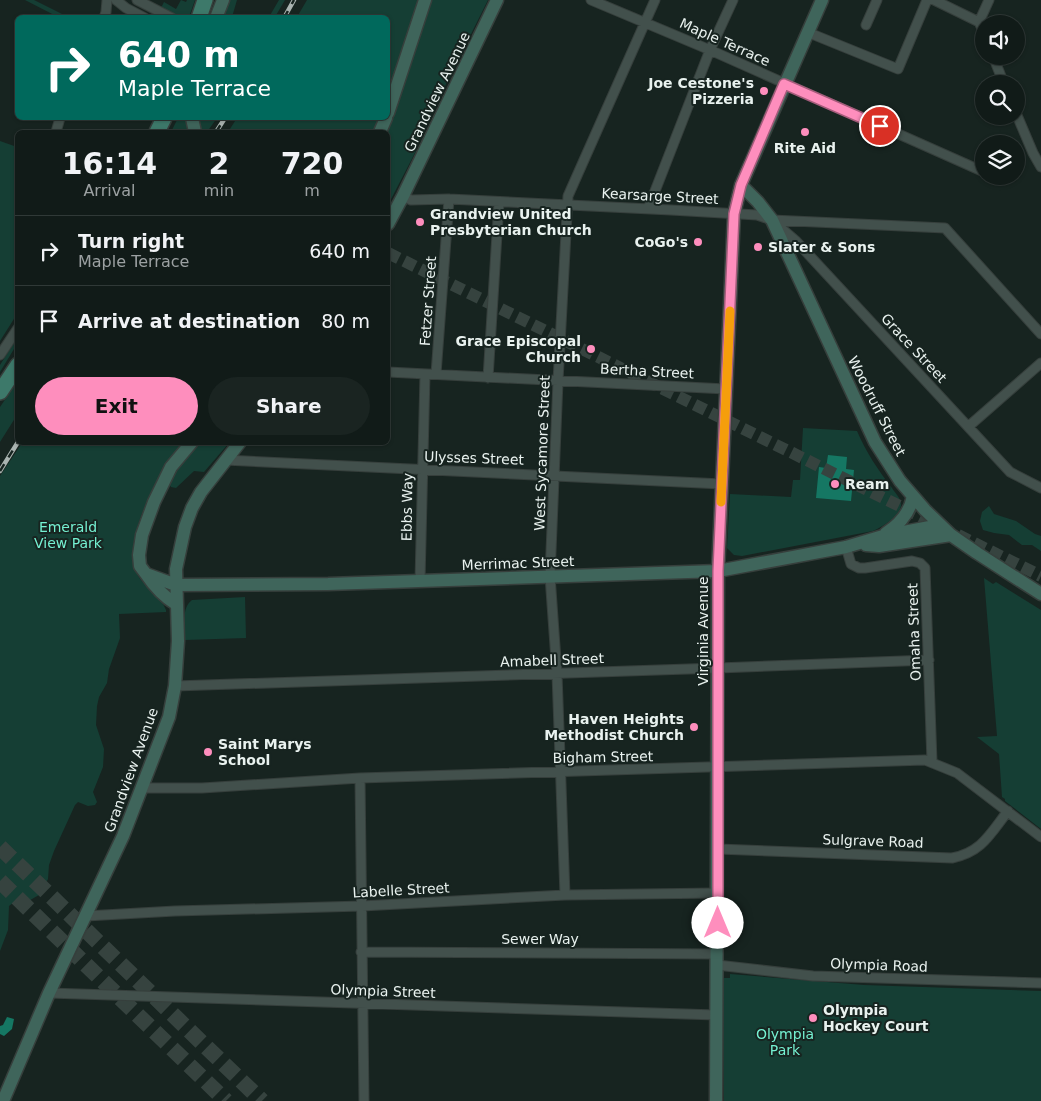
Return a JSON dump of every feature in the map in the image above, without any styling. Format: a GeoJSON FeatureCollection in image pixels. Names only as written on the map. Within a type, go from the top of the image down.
{"type":"FeatureCollection","features":[{"type":"Feature","properties":{"kind":"main road"},"geometry":{"type":"LineString","coordinates":[[200,15],[205,0]]}},
{"type":"Feature","properties":{"kind":"main road"},"geometry":{"type":"LineString","coordinates":[[0,392],[15,370]]}},
{"type":"Feature","properties":{"kind":"street"},"geometry":{"type":"LineString","coordinates":[[105,15],[107,0]]}},
{"type":"Feature","properties":{"kind":"street"},"geometry":{"type":"LineString","coordinates":[[116,0],[126,8],[141,15]]}},
{"type":"Feature","properties":{"kind":"street"},"geometry":{"type":"LineString","coordinates":[[137,0],[166,15]]}},
{"type":"Feature","properties":{"kind":"street"},"geometry":{"type":"LineString","coordinates":[[217,15],[223,0]]}},
{"type":"Feature","properties":{"kind":"street"},"geometry":{"type":"LineString","coordinates":[[390,107],[425,0]]}},
{"type":"Feature","properties":{"kind":"street","name":"Grandview Avenue"},"geometry":{"type":"LineString","coordinates":[[390,220],[497,0]]}},
{"type":"Feature","properties":{"kind":"street","name":"Maple Terrace"},"geometry":{"type":"LineString","coordinates":[[591,0],[710,50],[975,168]]}},
{"type":"Feature","properties":{"kind":"street","name":"West Sycamore Street"},"geometry":{"type":"LineString","coordinates":[[565,895],[557,674],[550,576],[567,205],[568,196],[655,0]]}},
{"type":"Feature","properties":{"kind":"street"},"geometry":{"type":"LineString","coordinates":[[648,209],[710,50],[733,0]]}},
{"type":"Feature","properties":{"kind":"street","name":"Virginia Avenue"},"geometry":{"type":"LineString","coordinates":[[716,1101],[718,571],[734,214],[741,185],[822,0]]}},
{"type":"Feature","properties":{"kind":"street"},"geometry":{"type":"LineString","coordinates":[[866,25],[877,0]]}},
{"type":"Feature","properties":{"kind":"street"},"geometry":{"type":"LineString","coordinates":[[807,32],[898,70],[927,0]]}},
{"type":"Feature","properties":{"kind":"street"},"geometry":{"type":"LineString","coordinates":[[934,0],[975,20]]}},
{"type":"Feature","properties":{"kind":"street"},"geometry":{"type":"LineString","coordinates":[[982,15],[989,0]]}},
{"type":"Feature","properties":{"kind":"street"},"geometry":{"type":"LineString","coordinates":[[146,15],[148,6]]}},
{"type":"Feature","properties":{"kind":"street"},"geometry":{"type":"LineString","coordinates":[[1021,125],[1041,167]]}},
{"type":"Feature","properties":{"kind":"street","name":"Woodruff Street"},"geometry":{"type":"LineString","coordinates":[[741,185],[772,220],[875,442],[896,474],[913,496],[951,535],[977,554],[1041,594]]}},
{"type":"Feature","properties":{"kind":"street","name":"Kearsarge Street"},"geometry":{"type":"LineString","coordinates":[[403,196],[411,200],[449,199],[648,209],[757,215],[772,220],[945,228],[1041,334]]}},
{"type":"Feature","properties":{"kind":"street","name":"Fetzer Street"},"geometry":{"type":"LineString","coordinates":[[436,374],[449,199]]}},
{"type":"Feature","properties":{"kind":"street"},"geometry":{"type":"LineString","coordinates":[[488,378],[499,202]]}},
{"type":"Feature","properties":{"kind":"street","name":"Grace Street"},"geometry":{"type":"LineString","coordinates":[[772,220],[796,241],[1010,472],[1041,488]]}},
{"type":"Feature","properties":{"kind":"street"},"geometry":{"type":"LineString","coordinates":[[0,355],[15,332]]}},
{"type":"Feature","properties":{"kind":"street"},"geometry":{"type":"LineString","coordinates":[[969,426],[1041,363]]}},
{"type":"Feature","properties":{"kind":"street","name":"Bertha Street"},"geometry":{"type":"LineString","coordinates":[[390,372],[726,389]]}},
{"type":"Feature","properties":{"kind":"street","name":"Ebbs Way"},"geometry":{"type":"LineString","coordinates":[[420,581],[425,374]]}},
{"type":"Feature","properties":{"kind":"street"},"geometry":{"type":"LineString","coordinates":[[176,604],[168,599],[151,582],[140,566],[139,561],[142,535],[154,502],[171,467],[189,445]]}},
{"type":"Feature","properties":{"kind":"street","name":"Grandview Avenue"},"geometry":{"type":"LineString","coordinates":[[3,1101],[49,993],[123,836],[169,717],[175,686],[178,641],[176,569],[180,548],[189,515],[201,492],[238,445]]}},
{"type":"Feature","properties":{"kind":"street","name":"Ulysses Street"},"geometry":{"type":"LineString","coordinates":[[225,460],[722,484]]}},
{"type":"Feature","properties":{"kind":"street"},"geometry":{"type":"LineString","coordinates":[[883,536],[900,524],[911,505],[913,496]]}},
{"type":"Feature","properties":{"kind":"street","name":"Merrimac Street"},"geometry":{"type":"LineString","coordinates":[[176,585],[328,584],[718,571],[846,547],[883,536],[940,525]]}},
{"type":"Feature","properties":{"kind":"street","name":"Merrimac Street"},"geometry":{"type":"LineString","coordinates":[[859,544],[879,546],[951,535]]}},
{"type":"Feature","properties":{"kind":"street","name":"Omaha Street"},"geometry":{"type":"LineString","coordinates":[[846,547],[851,564],[859,568],[912,561],[923,565],[926,574],[932,762]]}},
{"type":"Feature","properties":{"kind":"street"},"geometry":{"type":"LineString","coordinates":[[146,574],[176,585]]}},
{"type":"Feature","properties":{"kind":"street","name":"Amabell Street"},"geometry":{"type":"LineString","coordinates":[[175,686],[929,660]]}},
{"type":"Feature","properties":{"kind":"street","name":"Bigham Street"},"geometry":{"type":"LineString","coordinates":[[142,788],[202,788],[360,778],[560,771],[661,770],[909,760],[932,762],[957,773],[1041,836]]}},
{"type":"Feature","properties":{"kind":"street"},"geometry":{"type":"LineString","coordinates":[[360,778],[364,1101]]}},
{"type":"Feature","properties":{"kind":"street","name":"Sulgrave Road"},"geometry":{"type":"LineString","coordinates":[[718,850],[952,858],[981,846],[1008,811]]}},
{"type":"Feature","properties":{"kind":"street","name":"Labelle Street"},"geometry":{"type":"LineString","coordinates":[[86,916],[175,911],[362,906],[565,895],[718,892]]}},
{"type":"Feature","properties":{"kind":"street","name":"Sewer Way"},"geometry":{"type":"LineString","coordinates":[[362,952],[718,960]]}},
{"type":"Feature","properties":{"kind":"street","name":"Olympia Road"},"geometry":{"type":"LineString","coordinates":[[718,960],[813,976],[1041,983]]}},
{"type":"Feature","properties":{"kind":"street","name":"Olympia Street"},"geometry":{"type":"LineString","coordinates":[[49,993],[716,1015]]}},
{"type":"Feature","properties":{"kind":"green space"},"geometry":{"type":"Polygon","coordinates":[[[25,0],[34,0],[64,15],[54,15],[25,0]]]}},
{"type":"Feature","properties":{"kind":"green space"},"geometry":{"type":"Polygon","coordinates":[[[181,0],[186,2],[187,0],[195,0],[190,15],[176,15],[161,8],[164,2],[176,9],[181,0]]]}},
{"type":"Feature","properties":{"kind":"green space"},"geometry":{"type":"Polygon","coordinates":[[[227,0],[237,0],[233,15],[222,15],[227,0]]]}},
{"type":"Feature","properties":{"kind":"green space"},"geometry":{"type":"Polygon","coordinates":[[[279,0],[285,0],[276,15],[270,15],[279,0]]]}},
{"type":"Feature","properties":{"kind":"green space"},"geometry":{"type":"Polygon","coordinates":[[[307,0],[488,0],[416,144],[417,149],[390,201],[390,130],[229,130],[236,120],[390,120],[390,15],[298,15],[307,0]]]}},
{"type":"Feature","properties":{"kind":"green space"},"geometry":{"type":"Polygon","coordinates":[[[177,120],[216,120],[208,130],[172,130],[177,120]]]}},
{"type":"Feature","properties":{"kind":"green space"},"geometry":{"type":"Polygon","coordinates":[[[0,141],[15,146],[15,317],[0,341],[0,141]]]}},
{"type":"Feature","properties":{"kind":"green space"},"geometry":{"type":"Polygon","coordinates":[[[15,341],[15,347],[0,372],[0,365],[15,341]]]}},
{"type":"Feature","properties":{"kind":"green space"},"geometry":{"type":"Polygon","coordinates":[[[15,385],[15,418],[0,442],[0,407],[15,385]]]}},
{"type":"Feature","properties":{"kind":"green space"},"geometry":{"type":"Polygon","coordinates":[[[803,428],[857,431],[873,461],[901,502],[898,513],[890,521],[873,531],[742,556],[734,555],[727,548],[730,494],[791,497],[793,480],[800,480],[803,428]]]}},
{"type":"Feature","properties":{"kind":"green space","name":"Emerald View Park"},"geometry":{"type":"Polygon","coordinates":[[[21,445],[227,445],[204,472],[194,471],[176,488],[171,487],[169,484],[181,464],[169,459],[148,499],[136,532],[133,562],[140,579],[164,605],[166,612],[119,614],[120,638],[109,669],[107,683],[99,697],[97,706],[96,725],[104,749],[103,767],[93,792],[97,802],[95,805],[88,806],[78,802],[75,805],[54,851],[49,865],[48,879],[39,895],[25,903],[14,902],[9,906],[8,930],[0,951],[0,476],[21,445]]]}},
{"type":"Feature","properties":{"kind":"green space"},"geometry":{"type":"Polygon","coordinates":[[[989,506],[994,514],[1016,521],[1041,536],[1041,551],[1032,545],[1022,545],[1009,535],[983,530],[980,521],[982,512],[989,506]]]}},
{"type":"Feature","properties":{"kind":"green space"},"geometry":{"type":"Polygon","coordinates":[[[984,578],[993,584],[996,582],[1041,610],[1041,829],[1002,797],[999,754],[977,737],[997,736],[984,578]]]}},
{"type":"Feature","properties":{"kind":"green space"},"geometry":{"type":"Polygon","coordinates":[[[245,597],[246,638],[185,640],[185,613],[192,600],[245,597]]]}},
{"type":"Feature","properties":{"kind":"green space","name":"Olympia Park"},"geometry":{"type":"Polygon","coordinates":[[[730,974],[864,985],[1041,991],[1041,1101],[724,1101],[723,978],[730,978],[730,974]]]}},
{"type":"Feature","properties":{"kind":"shaded area","name":"Ream"},"geometry":{"type":"Polygon","coordinates":[[[828,455],[847,457],[846,469],[854,470],[851,501],[816,498],[819,467],[826,468],[828,455]]]}},
{"type":"Feature","properties":{"kind":"shaded area"},"geometry":{"type":"Polygon","coordinates":[[[7,1017],[14,1019],[12,1029],[4,1036],[0,1034],[0,1026],[3,1025],[7,1017]]]}},
{"type":"Feature","properties":{"kind":"tunnel"},"geometry":{"type":"LineString","coordinates":[[390,254],[940,526]]}},
{"type":"Feature","properties":{"kind":"tunnel"},"geometry":{"type":"LineString","coordinates":[[958,535],[1041,576]]}},
{"type":"Feature","properties":{"kind":"tunnel"},"geometry":{"type":"LineString","coordinates":[[0,847],[262,1101]]}},
{"type":"Feature","properties":{"kind":"tunnel"},"geometry":{"type":"LineString","coordinates":[[0,881],[226,1101]]}},
{"type":"Feature","properties":{"kind":"railway"},"geometry":{"type":"LineString","coordinates":[[286,15],[294,0]]}},
{"type":"Feature","properties":{"kind":"railway"},"geometry":{"type":"LineString","coordinates":[[217,130],[224,120]]}},
{"type":"Feature","properties":{"kind":"railway"},"geometry":{"type":"LineString","coordinates":[[0,471],[16,445]]}},
{"type":"Feature","properties":{"kind":"slow traffic"},"geometry":{"type":"LineString","coordinates":[[721,502],[730,311]]}},
{"type":"Feature","properties":{"kind":"place","name":"Joe Cestone's Pizzeria"},"geometry":{"type":"Point","coordinates":[764,91]}},
{"type":"Feature","properties":{"kind":"place","name":"Rite Aid"},"geometry":{"type":"Point","coordinates":[805,132]}},
{"type":"Feature","properties":{"kind":"place","name":"Grandview United Presbyterian Church"},"geometry":{"type":"Point","coordinates":[420,222]}},
{"type":"Feature","properties":{"kind":"place","name":"CoGo's"},"geometry":{"type":"Point","coordinates":[698,242]}},
{"type":"Feature","properties":{"kind":"place","name":"Slater & Sons"},"geometry":{"type":"Point","coordinates":[758,247]}},
{"type":"Feature","properties":{"kind":"place","name":"Grace Episcopal Church"},"geometry":{"type":"Point","coordinates":[591,349]}},
{"type":"Feature","properties":{"kind":"place","name":"Ream"},"geometry":{"type":"Point","coordinates":[835,484]}},
{"type":"Feature","properties":{"kind":"place","name":"Haven Heights Methodist Church"},"geometry":{"type":"Point","coordinates":[694,727]}},
{"type":"Feature","properties":{"kind":"place","name":"Saint Marys School"},"geometry":{"type":"Point","coordinates":[208,752]}},
{"type":"Feature","properties":{"kind":"place","name":"Olympia Hockey Court"},"geometry":{"type":"Point","coordinates":[813,1018]}},
{"type":"Feature","properties":{"kind":"route"},"geometry":{"type":"LineString","coordinates":[[718,923],[718,571],[734,214],[741,185],[784,84],[880,126]]}}]}
